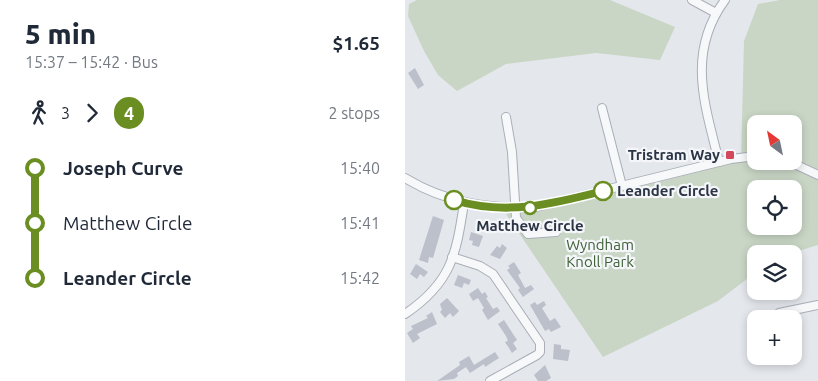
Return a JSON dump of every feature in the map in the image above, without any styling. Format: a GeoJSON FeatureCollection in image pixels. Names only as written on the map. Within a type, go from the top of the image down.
{"type":"FeatureCollection","features":[{"type":"Feature","properties":{"kind":"street"},"geometry":{"type":"LineString","coordinates":[[692,0],[716,14]]}},
{"type":"Feature","properties":{"kind":"street"},"geometry":{"type":"LineString","coordinates":[[719,162],[705,106],[701,70],[707,36],[716,14],[725,0]]}},
{"type":"Feature","properties":{"kind":"street"},"geometry":{"type":"LineString","coordinates":[[602,108],[622,186]]}},
{"type":"Feature","properties":{"kind":"street"},"geometry":{"type":"LineString","coordinates":[[506,117],[514,168],[517,221],[528,234],[556,232]]}},
{"type":"Feature","properties":{"kind":"street"},"geometry":{"type":"LineString","coordinates":[[405,178],[430,192],[465,203],[515,208],[543,206],[719,162],[747,157]]}},
{"type":"Feature","properties":{"kind":"street"},"geometry":{"type":"LineString","coordinates":[[803,168],[818,176]]}},
{"type":"Feature","properties":{"kind":"street"},"geometry":{"type":"LineString","coordinates":[[405,314],[437,288],[452,257],[465,203]]}},
{"type":"Feature","properties":{"kind":"street"},"geometry":{"type":"LineString","coordinates":[[452,257],[480,266],[493,274],[540,343],[540,352],[537,355],[490,381]]}},
{"type":"Feature","properties":{"kind":"street"},"geometry":{"type":"LineString","coordinates":[[796,310],[818,306]]}},
{"type":"Feature","properties":{"kind":"green space"},"geometry":{"type":"Polygon","coordinates":[[[417,0],[610,0],[675,27],[660,60],[596,53],[506,64],[457,91],[438,75],[424,51],[408,16],[409,4],[417,0]]]}},
{"type":"Feature","properties":{"kind":"green space","name":"Wyndham Knoll Park"},"geometry":{"type":"Polygon","coordinates":[[[780,0],[818,0],[818,245],[802,250],[802,245],[747,245],[747,279],[718,301],[603,357],[506,214],[562,206],[741,161],[744,41],[758,4],[780,0]]]}},
{"type":"Feature","properties":{"kind":"building"},"geometry":{"type":"Polygon","coordinates":[[[415,68],[424,85],[418,89],[408,73],[415,68]]]}},
{"type":"Feature","properties":{"kind":"building"},"geometry":{"type":"Polygon","coordinates":[[[433,216],[444,220],[433,258],[429,257],[428,263],[419,260],[433,216]]]}},
{"type":"Feature","properties":{"kind":"building"},"geometry":{"type":"Polygon","coordinates":[[[471,232],[483,236],[479,247],[472,245],[473,241],[469,240],[471,232]]]}},
{"type":"Feature","properties":{"kind":"building"},"geometry":{"type":"Polygon","coordinates":[[[502,244],[507,248],[500,259],[490,255],[497,246],[500,248],[502,244]]]}},
{"type":"Feature","properties":{"kind":"building"},"geometry":{"type":"Polygon","coordinates":[[[514,262],[521,273],[518,275],[525,288],[531,285],[534,289],[523,297],[518,290],[520,288],[507,270],[510,268],[508,266],[514,262]]]}},
{"type":"Feature","properties":{"kind":"building"},"geometry":{"type":"Polygon","coordinates":[[[416,264],[428,272],[424,277],[420,274],[417,279],[410,274],[416,264]]]}},
{"type":"Feature","properties":{"kind":"building"},"geometry":{"type":"Polygon","coordinates":[[[458,275],[471,280],[469,285],[464,283],[462,288],[454,285],[458,275]]]}},
{"type":"Feature","properties":{"kind":"building"},"geometry":{"type":"Polygon","coordinates":[[[478,288],[482,294],[485,292],[488,297],[486,298],[493,309],[497,307],[500,311],[488,320],[478,298],[473,301],[469,294],[478,288]]]}},
{"type":"Feature","properties":{"kind":"building"},"geometry":{"type":"Polygon","coordinates":[[[447,298],[459,311],[453,317],[450,313],[445,318],[440,312],[442,310],[440,304],[447,298]]]}},
{"type":"Feature","properties":{"kind":"building"},"geometry":{"type":"Polygon","coordinates":[[[544,301],[546,305],[542,308],[550,321],[555,318],[561,327],[551,332],[549,329],[545,331],[530,305],[535,302],[537,305],[544,301]]]}},
{"type":"Feature","properties":{"kind":"building"},"geometry":{"type":"Polygon","coordinates":[[[432,312],[437,324],[417,334],[420,338],[413,343],[407,333],[413,329],[411,326],[428,318],[426,316],[432,312]]]}},
{"type":"Feature","properties":{"kind":"building"},"geometry":{"type":"Polygon","coordinates":[[[504,320],[517,340],[513,343],[517,349],[512,353],[505,342],[508,341],[506,336],[498,324],[504,320]]]}},
{"type":"Feature","properties":{"kind":"building"},"geometry":{"type":"Polygon","coordinates":[[[554,344],[561,345],[561,349],[570,350],[568,361],[553,359],[554,344]]]}},
{"type":"Feature","properties":{"kind":"building"},"geometry":{"type":"Polygon","coordinates":[[[495,352],[499,358],[485,367],[484,364],[470,373],[466,367],[457,373],[458,376],[454,379],[437,381],[460,365],[459,362],[469,356],[474,365],[495,352]]]}},
{"type":"Feature","properties":{"kind":"building"},"geometry":{"type":"Polygon","coordinates":[[[545,365],[551,378],[546,381],[538,381],[534,375],[545,365]]]}},
{"type":"Feature","properties":{"kind":"bus line","name":"4"},"geometry":{"type":"LineString","coordinates":[[454,200],[481,206],[505,208],[536,207],[603,191]]}},
{"type":"Feature","properties":{"kind":"place","name":"Tristram Way"},"geometry":{"type":"Point","coordinates":[730,155]}},
{"type":"Feature","properties":{"kind":"place","name":"Leander Circle"},"geometry":{"type":"Point","coordinates":[603,191]}},
{"type":"Feature","properties":{"kind":"place","name":"Matthew Circle"},"geometry":{"type":"Point","coordinates":[530,208]}}]}
